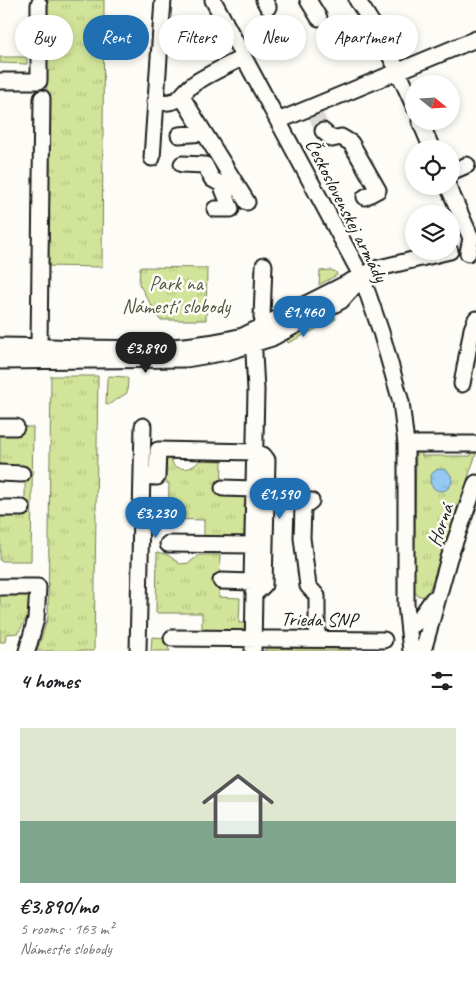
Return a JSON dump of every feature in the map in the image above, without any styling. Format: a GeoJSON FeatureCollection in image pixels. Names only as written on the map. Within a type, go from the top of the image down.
{"type":"FeatureCollection","features":[{"type":"Feature","properties":{"kind":"street"},"geometry":{"type":"LineString","coordinates":[[152,158],[163,0]]}},
{"type":"Feature","properties":{"kind":"street","name":"Československej armády"},"geometry":{"type":"LineString","coordinates":[[213,0],[221,15]]}},
{"type":"Feature","properties":{"kind":"street"},"geometry":{"type":"LineString","coordinates":[[308,0],[317,15]]}},
{"type":"Feature","properties":{"kind":"street"},"geometry":{"type":"LineString","coordinates":[[358,0],[378,31],[405,86]]}},
{"type":"Feature","properties":{"kind":"street"},"geometry":{"type":"LineString","coordinates":[[0,81],[39,81],[39,4]]}},
{"type":"Feature","properties":{"kind":"street"},"geometry":{"type":"LineString","coordinates":[[278,121],[314,110],[398,71],[476,38]]}},
{"type":"Feature","properties":{"kind":"street","name":"Československej armády"},"geometry":{"type":"LineString","coordinates":[[234,39],[244,57]]}},
{"type":"Feature","properties":{"kind":"street"},"geometry":{"type":"LineString","coordinates":[[155,102],[168,103],[182,98],[195,82],[244,57]]}},
{"type":"Feature","properties":{"kind":"street","name":"Československej armády"},"geometry":{"type":"LineString","coordinates":[[246,60],[362,277],[382,332],[401,402],[406,444],[406,604],[411,651]]}},
{"type":"Feature","properties":{"kind":"street"},"geometry":{"type":"LineString","coordinates":[[32,361],[39,346],[42,98]]}},
{"type":"Feature","properties":{"kind":"street"},"geometry":{"type":"LineString","coordinates":[[182,98],[204,133],[226,181],[231,209],[215,209]]}},
{"type":"Feature","properties":{"kind":"street"},"geometry":{"type":"LineString","coordinates":[[323,131],[332,139],[341,137],[351,143],[378,190],[366,197]]}},
{"type":"Feature","properties":{"kind":"street"},"geometry":{"type":"LineString","coordinates":[[179,135],[204,133]]}},
{"type":"Feature","properties":{"kind":"street"},"geometry":{"type":"LineString","coordinates":[[182,164],[206,165],[212,180],[226,181],[247,202]]}},
{"type":"Feature","properties":{"kind":"street"},"geometry":{"type":"LineString","coordinates":[[460,168],[467,165]]}},
{"type":"Feature","properties":{"kind":"street"},"geometry":{"type":"LineString","coordinates":[[455,195],[465,207],[472,254]]}},
{"type":"Feature","properties":{"kind":"street"},"geometry":{"type":"LineString","coordinates":[[0,361],[186,359],[227,352],[380,267],[411,260]]}},
{"type":"Feature","properties":{"kind":"street","name":"Trieda SNP"},"geometry":{"type":"LineString","coordinates":[[253,645],[256,390],[258,334],[262,317],[264,264]]}},
{"type":"Feature","properties":{"kind":"street"},"geometry":{"type":"LineString","coordinates":[[0,346],[185,347],[258,334],[272,338],[341,301],[362,277]]}},
{"type":"Feature","properties":{"kind":"street"},"geometry":{"type":"LineString","coordinates":[[341,301],[372,306]]}},
{"type":"Feature","properties":{"kind":"street"},"geometry":{"type":"LineString","coordinates":[[462,384],[472,329],[476,319]]}},
{"type":"Feature","properties":{"kind":"street"},"geometry":{"type":"LineString","coordinates":[[138,651],[144,426]]}},
{"type":"Feature","properties":{"kind":"street"},"geometry":{"type":"LineString","coordinates":[[0,427],[16,427]]}},
{"type":"Feature","properties":{"kind":"street"},"geometry":{"type":"LineString","coordinates":[[406,444],[476,444]]}},
{"type":"Feature","properties":{"kind":"street"},"geometry":{"type":"LineString","coordinates":[[142,476],[157,477],[158,450],[255,452]]}},
{"type":"Feature","properties":{"kind":"street","name":"Trieda SNP"},"geometry":{"type":"LineString","coordinates":[[253,587],[259,590],[264,585],[267,460],[263,455],[255,452]]}},
{"type":"Feature","properties":{"kind":"street"},"geometry":{"type":"LineString","coordinates":[[0,473],[22,474]]}},
{"type":"Feature","properties":{"kind":"street","name":"Horná"},"geometry":{"type":"LineString","coordinates":[[423,651],[443,580],[476,483]]}},
{"type":"Feature","properties":{"kind":"street"},"geometry":{"type":"LineString","coordinates":[[223,488],[254,489]]}},
{"type":"Feature","properties":{"kind":"street"},"geometry":{"type":"LineString","coordinates":[[311,501],[303,507],[302,538],[308,586],[318,596],[317,639]]}},
{"type":"Feature","properties":{"kind":"street"},"geometry":{"type":"LineString","coordinates":[[0,508],[22,508]]}},
{"type":"Feature","properties":{"kind":"street"},"geometry":{"type":"LineString","coordinates":[[168,544],[253,545]]}},
{"type":"Feature","properties":{"kind":"street","name":"Horná"},"geometry":{"type":"LineString","coordinates":[[408,628],[416,623],[429,607],[443,580]]}},
{"type":"Feature","properties":{"kind":"street"},"geometry":{"type":"LineString","coordinates":[[221,581],[253,587]]}},
{"type":"Feature","properties":{"kind":"street"},"geometry":{"type":"LineString","coordinates":[[0,587],[38,587],[36,619],[27,651]]}},
{"type":"Feature","properties":{"kind":"street","name":"Trieda SNP"},"geometry":{"type":"LineString","coordinates":[[172,638],[253,645],[317,639],[357,645],[384,640]]}},
{"type":"Feature","properties":{"kind":"green space"},"geometry":{"type":"Polygon","coordinates":[[[48,0],[104,0],[104,15],[83,15],[83,60],[104,60],[102,267],[44,266],[47,60],[73,60],[73,15],[48,15],[48,0]]]}},
{"type":"Feature","properties":{"kind":"green space"},"geometry":{"type":"Polygon","coordinates":[[[0,57],[15,57],[15,60],[27,60],[27,64],[0,63],[0,57]]]}},
{"type":"Feature","properties":{"kind":"green space","name":"Park na Námestí slobody"},"geometry":{"type":"Polygon","coordinates":[[[140,267],[207,268],[206,320],[160,320],[139,284],[140,267]]]}},
{"type":"Feature","properties":{"kind":"green space"},"geometry":{"type":"Polygon","coordinates":[[[331,270],[336,272],[337,275],[319,285],[320,271],[331,270]]]}},
{"type":"Feature","properties":{"kind":"green space"},"geometry":{"type":"Polygon","coordinates":[[[334,315],[336,319],[288,343],[286,338],[334,315]]]}},
{"type":"Feature","properties":{"kind":"green space"},"geometry":{"type":"Polygon","coordinates":[[[51,376],[98,376],[94,651],[37,651],[48,617],[51,376]]]}},
{"type":"Feature","properties":{"kind":"green space"},"geometry":{"type":"Polygon","coordinates":[[[109,376],[126,377],[128,379],[127,393],[108,405],[106,404],[107,379],[109,376]]]}},
{"type":"Feature","properties":{"kind":"green space"},"geometry":{"type":"Polygon","coordinates":[[[0,427],[33,427],[31,561],[0,561],[0,508],[22,508],[25,499],[25,481],[0,480],[0,427]]]}},
{"type":"Feature","properties":{"kind":"green space"},"geometry":{"type":"Polygon","coordinates":[[[416,449],[422,449],[422,456],[471,456],[472,450],[476,450],[428,594],[424,597],[417,595],[414,591],[416,449]]]}},
{"type":"Feature","properties":{"kind":"green space"},"geometry":{"type":"Polygon","coordinates":[[[170,458],[174,466],[181,468],[194,466],[200,460],[222,461],[221,495],[250,495],[250,541],[204,541],[204,520],[168,519],[169,483],[166,483],[166,459],[170,458]]]}},
{"type":"Feature","properties":{"kind":"green space"},"geometry":{"type":"Polygon","coordinates":[[[157,552],[168,555],[180,564],[189,563],[199,555],[220,555],[219,597],[240,598],[239,623],[248,623],[244,631],[202,634],[202,613],[156,613],[157,552]]]}},
{"type":"Feature","properties":{"kind":"green space"},"geometry":{"type":"Polygon","coordinates":[[[0,591],[30,592],[28,616],[18,633],[6,634],[5,642],[0,642],[0,591]]]}},
{"type":"Feature","properties":{"kind":"green space"},"geometry":{"type":"Polygon","coordinates":[[[152,637],[167,638],[167,646],[170,651],[151,651],[152,637]]]}},
{"type":"Feature","properties":{"kind":"green space"},"geometry":{"type":"Polygon","coordinates":[[[268,648],[348,649],[352,651],[263,651],[268,648]]]}},
{"type":"Feature","properties":{"kind":"water"},"geometry":{"type":"Polygon","coordinates":[[[441,469],[449,472],[452,480],[449,488],[441,491],[433,488],[430,480],[433,472],[441,469]]]}},
{"type":"Feature","properties":{"kind":"tunnel"},"geometry":{"type":"LineString","coordinates":[[315,113],[323,131]]}}]}
